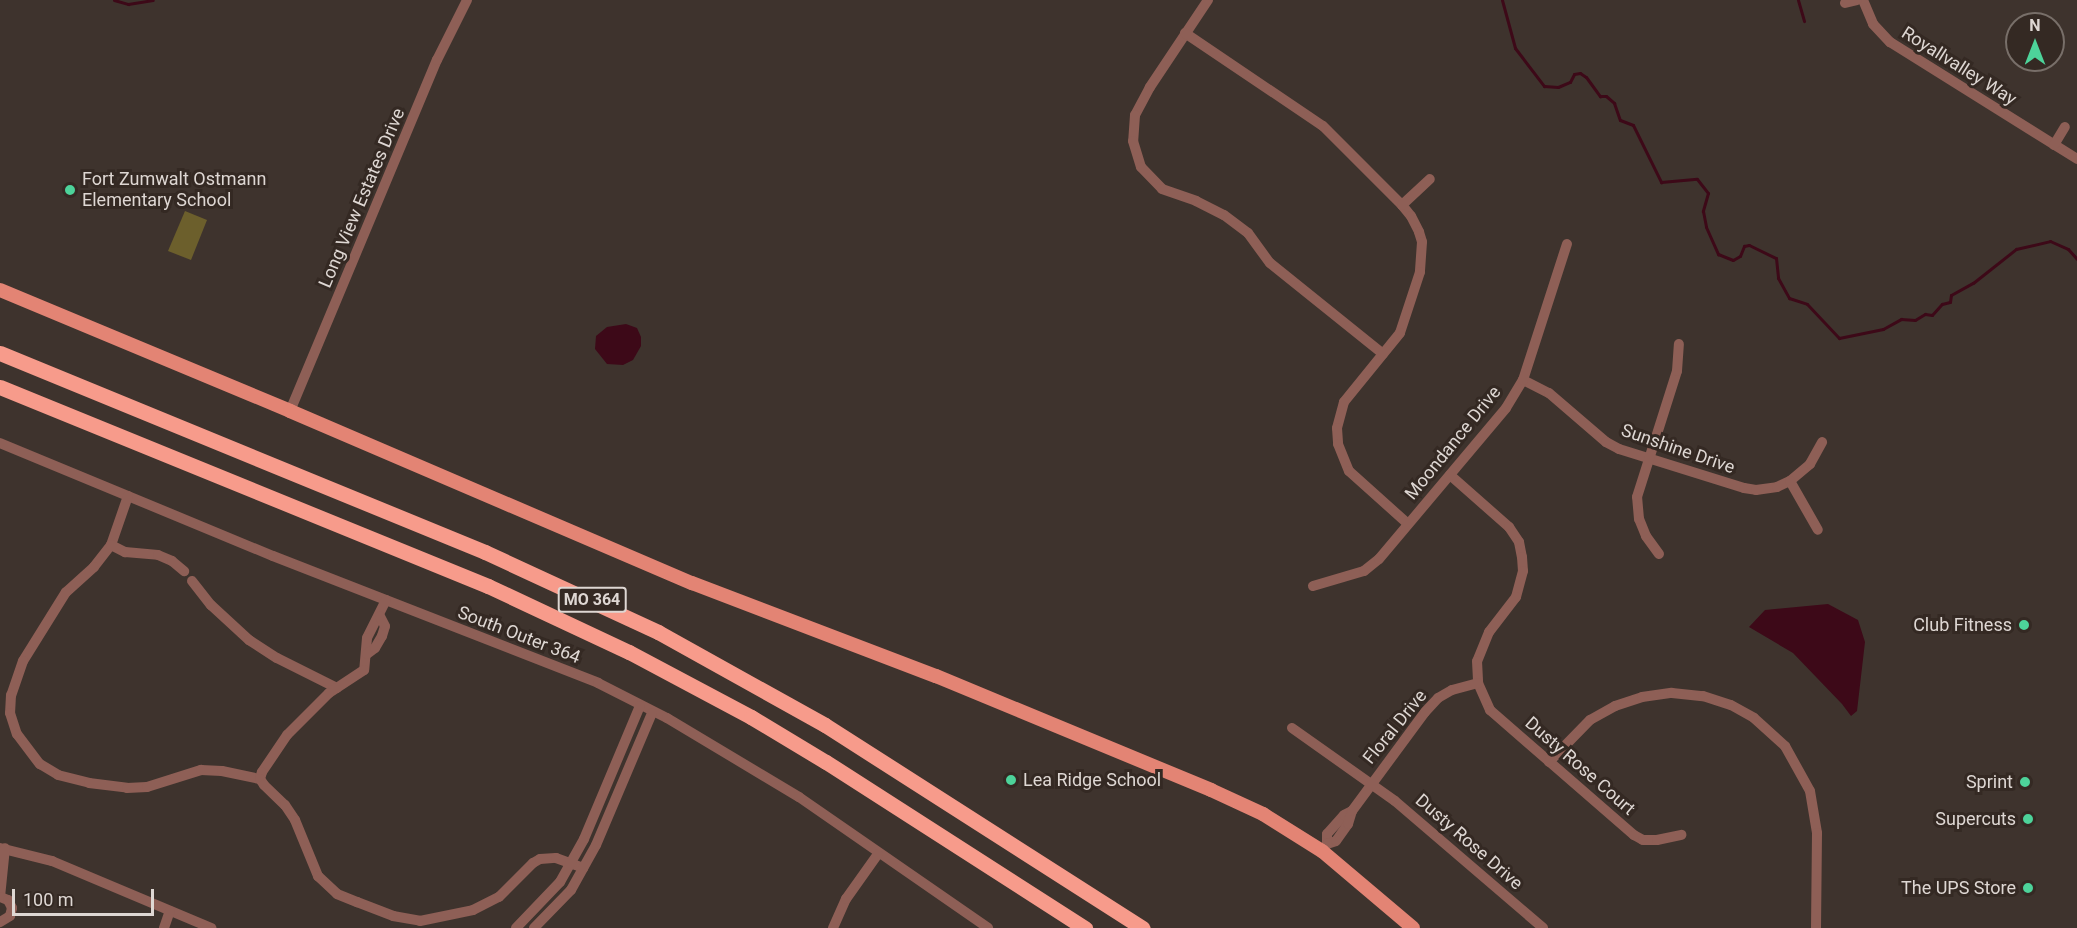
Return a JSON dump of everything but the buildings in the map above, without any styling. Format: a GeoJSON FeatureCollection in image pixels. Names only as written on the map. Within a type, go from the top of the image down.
{"type":"FeatureCollection","features":[{"type":"Feature","properties":{"kind":"highway","name":"MO 364"},"geometry":{"type":"LineString","coordinates":[[0,353],[495,556],[658,632],[825,726],[1143,928]]}},
{"type":"Feature","properties":{"kind":"highway","name":"MO 364"},"geometry":{"type":"LineString","coordinates":[[0,387],[488,586],[629,652],[751,717],[826,762],[1085,928]]}},
{"type":"Feature","properties":{"kind":"main road"},"geometry":{"type":"LineString","coordinates":[[0,290],[692,583],[936,676],[1210,790],[1263,814],[1325,847],[1413,928]]}},
{"type":"Feature","properties":{"kind":"street","name":"Long View Estates Drive"},"geometry":{"type":"LineString","coordinates":[[290,411],[437,60],[467,0]]}},
{"type":"Feature","properties":{"kind":"street"},"geometry":{"type":"LineString","coordinates":[[1208,0],[1185,33],[1135,116],[1133,141],[1141,167],[1162,189],[1196,201],[1232,221],[1248,233],[1270,263],[1383,354]]}},
{"type":"Feature","properties":{"kind":"street"},"geometry":{"type":"LineString","coordinates":[[1845,3],[1857,0]]}},
{"type":"Feature","properties":{"kind":"street","name":"Royallvalley Way"},"geometry":{"type":"LineString","coordinates":[[1863,0],[1873,24],[1890,42],[2077,159]]}},
{"type":"Feature","properties":{"kind":"street"},"geometry":{"type":"LineString","coordinates":[[1185,33],[1323,126],[1411,216],[1422,242],[1420,272],[1400,333],[1344,402],[1337,428],[1338,444],[1349,471],[1408,524]]}},
{"type":"Feature","properties":{"kind":"street"},"geometry":{"type":"LineString","coordinates":[[2054,145],[2065,127]]}},
{"type":"Feature","properties":{"kind":"street"},"geometry":{"type":"LineString","coordinates":[[1402,205],[1430,179]]}},
{"type":"Feature","properties":{"kind":"street","name":"Moondance Drive"},"geometry":{"type":"LineString","coordinates":[[1313,586],[1364,571],[1378,559],[1500,417],[1523,380],[1567,244]]}},
{"type":"Feature","properties":{"kind":"street"},"geometry":{"type":"LineString","coordinates":[[1659,554],[1646,536],[1639,519],[1637,497],[1677,370],[1679,344]]}},
{"type":"Feature","properties":{"kind":"street","name":"Sunshine Drive"},"geometry":{"type":"LineString","coordinates":[[1523,380],[1549,393],[1606,442],[1649,459],[1756,490],[1777,488],[1790,481],[1810,464],[1822,442]]}},
{"type":"Feature","properties":{"kind":"street","name":"South Outer 364"},"geometry":{"type":"LineString","coordinates":[[0,443],[597,683],[652,713],[667,718],[800,797],[878,854],[988,928]]}},
{"type":"Feature","properties":{"kind":"street"},"geometry":{"type":"LineString","coordinates":[[1450,476],[1509,527],[1518,543],[1522,557],[1523,571],[1516,597],[1481,646],[1477,661],[1478,683]]}},
{"type":"Feature","properties":{"kind":"street"},"geometry":{"type":"LineString","coordinates":[[1790,481],[1818,530]]}},
{"type":"Feature","properties":{"kind":"street"},"geometry":{"type":"LineString","coordinates":[[128,496],[111,544],[56,605],[15,678],[10,713],[22,745],[40,764],[58,775],[89,783],[127,788],[147,787],[201,770],[222,771],[260,779],[295,820],[311,863],[326,885],[337,894],[393,916],[420,921],[473,910],[499,897],[533,863],[540,859],[556,858],[583,868]]}},
{"type":"Feature","properties":{"kind":"street"},"geometry":{"type":"LineString","coordinates":[[111,544],[125,552],[158,555],[172,561],[184,571]]}},
{"type":"Feature","properties":{"kind":"street"},"geometry":{"type":"LineString","coordinates":[[192,581],[211,605],[249,640],[277,658],[337,688]]}},
{"type":"Feature","properties":{"kind":"street"},"geometry":{"type":"LineString","coordinates":[[260,779],[270,757],[286,735],[337,688],[364,669],[367,654],[375,648],[382,636],[385,626],[380,616],[386,600]]}},
{"type":"Feature","properties":{"kind":"street","name":"Floral Drive"},"geometry":{"type":"LineString","coordinates":[[1325,847],[1327,834],[1344,814],[1352,811],[1437,698],[1452,690],[1478,683]]}},
{"type":"Feature","properties":{"kind":"street","name":"Dusty Rose Court"},"geometry":{"type":"LineString","coordinates":[[1478,683],[1490,710],[1634,835],[1643,840],[1658,840],[1681,835]]}},
{"type":"Feature","properties":{"kind":"street"},"geometry":{"type":"LineString","coordinates":[[1549,762],[1590,720],[1615,706],[1642,697],[1672,693],[1703,696],[1731,705],[1754,718],[1785,746],[1810,791],[1817,833],[1816,928]]}},
{"type":"Feature","properties":{"kind":"street"},"geometry":{"type":"LineString","coordinates":[[534,925],[584,839],[640,706]]}},
{"type":"Feature","properties":{"kind":"street"},"geometry":{"type":"LineString","coordinates":[[516,928],[534,925],[571,890],[596,845],[652,713]]}},
{"type":"Feature","properties":{"kind":"street","name":"Dusty Rose Drive"},"geometry":{"type":"LineString","coordinates":[[1292,728],[1372,783],[1543,928]]}},
{"type":"Feature","properties":{"kind":"street"},"geometry":{"type":"LineString","coordinates":[[0,922],[10,916],[12,908],[8,900],[0,897],[2,848],[52,861],[170,910],[192,924],[212,928]]}},
{"type":"Feature","properties":{"kind":"street"},"geometry":{"type":"LineString","coordinates":[[834,928],[846,899],[878,854]]}},
{"type":"Feature","properties":{"kind":"street"},"geometry":{"type":"LineString","coordinates":[[164,928],[170,910]]}},
{"type":"Feature","properties":{"kind":"shaded area"},"geometry":{"type":"Polygon","coordinates":[[[185,211],[207,220],[191,260],[168,251],[185,211]]]}},
{"type":"Feature","properties":{"kind":"shaded area"},"geometry":{"type":"Polygon","coordinates":[[[626,324],[637,328],[641,337],[641,346],[633,360],[623,365],[607,364],[595,349],[596,336],[607,327],[626,324]]]}},
{"type":"Feature","properties":{"kind":"shaded area"},"geometry":{"type":"Polygon","coordinates":[[[1828,604],[1858,620],[1865,642],[1857,711],[1851,716],[1793,653],[1749,627],[1765,610],[1828,604]]]}},
{"type":"Feature","properties":{"kind":"waterway"},"geometry":{"type":"LineString","coordinates":[[114,0],[128,4],[153,0]]}},
{"type":"Feature","properties":{"kind":"waterway"},"geometry":{"type":"LineString","coordinates":[[1502,0],[1515,48],[1544,86],[1558,87],[1570,82],[1574,74],[1580,73],[1586,77],[1600,96],[1606,96],[1614,103],[1620,120],[1633,125],[1661,182],[1697,179],[1708,193],[1703,211],[1706,227],[1718,254],[1733,260],[1740,256],[1744,246],[1749,245],[1776,258],[1778,278],[1789,298],[1807,304],[1839,338],[1883,329],[1901,319],[1915,320],[1925,314],[1932,315],[1942,304],[1950,302],[1951,295],[1973,283],[2016,249],[2050,241],[2068,249],[2077,259]]}},
{"type":"Feature","properties":{"kind":"waterway"},"geometry":{"type":"LineString","coordinates":[[1798,0],[1804,21]]}},
{"type":"Feature","properties":{"kind":"place","name":"Fort Zumwalt Ostmann Elementary School"},"geometry":{"type":"Point","coordinates":[70,190]}},
{"type":"Feature","properties":{"kind":"place","name":"Club Fitness"},"geometry":{"type":"Point","coordinates":[2024,625]}},
{"type":"Feature","properties":{"kind":"place","name":"Lea Ridge School"},"geometry":{"type":"Point","coordinates":[1011,780]}},
{"type":"Feature","properties":{"kind":"place","name":"Sprint"},"geometry":{"type":"Point","coordinates":[2025,782]}},
{"type":"Feature","properties":{"kind":"place","name":"Supercuts"},"geometry":{"type":"Point","coordinates":[2028,819]}},
{"type":"Feature","properties":{"kind":"place","name":"The UPS Store"},"geometry":{"type":"Point","coordinates":[2028,888]}}]}
